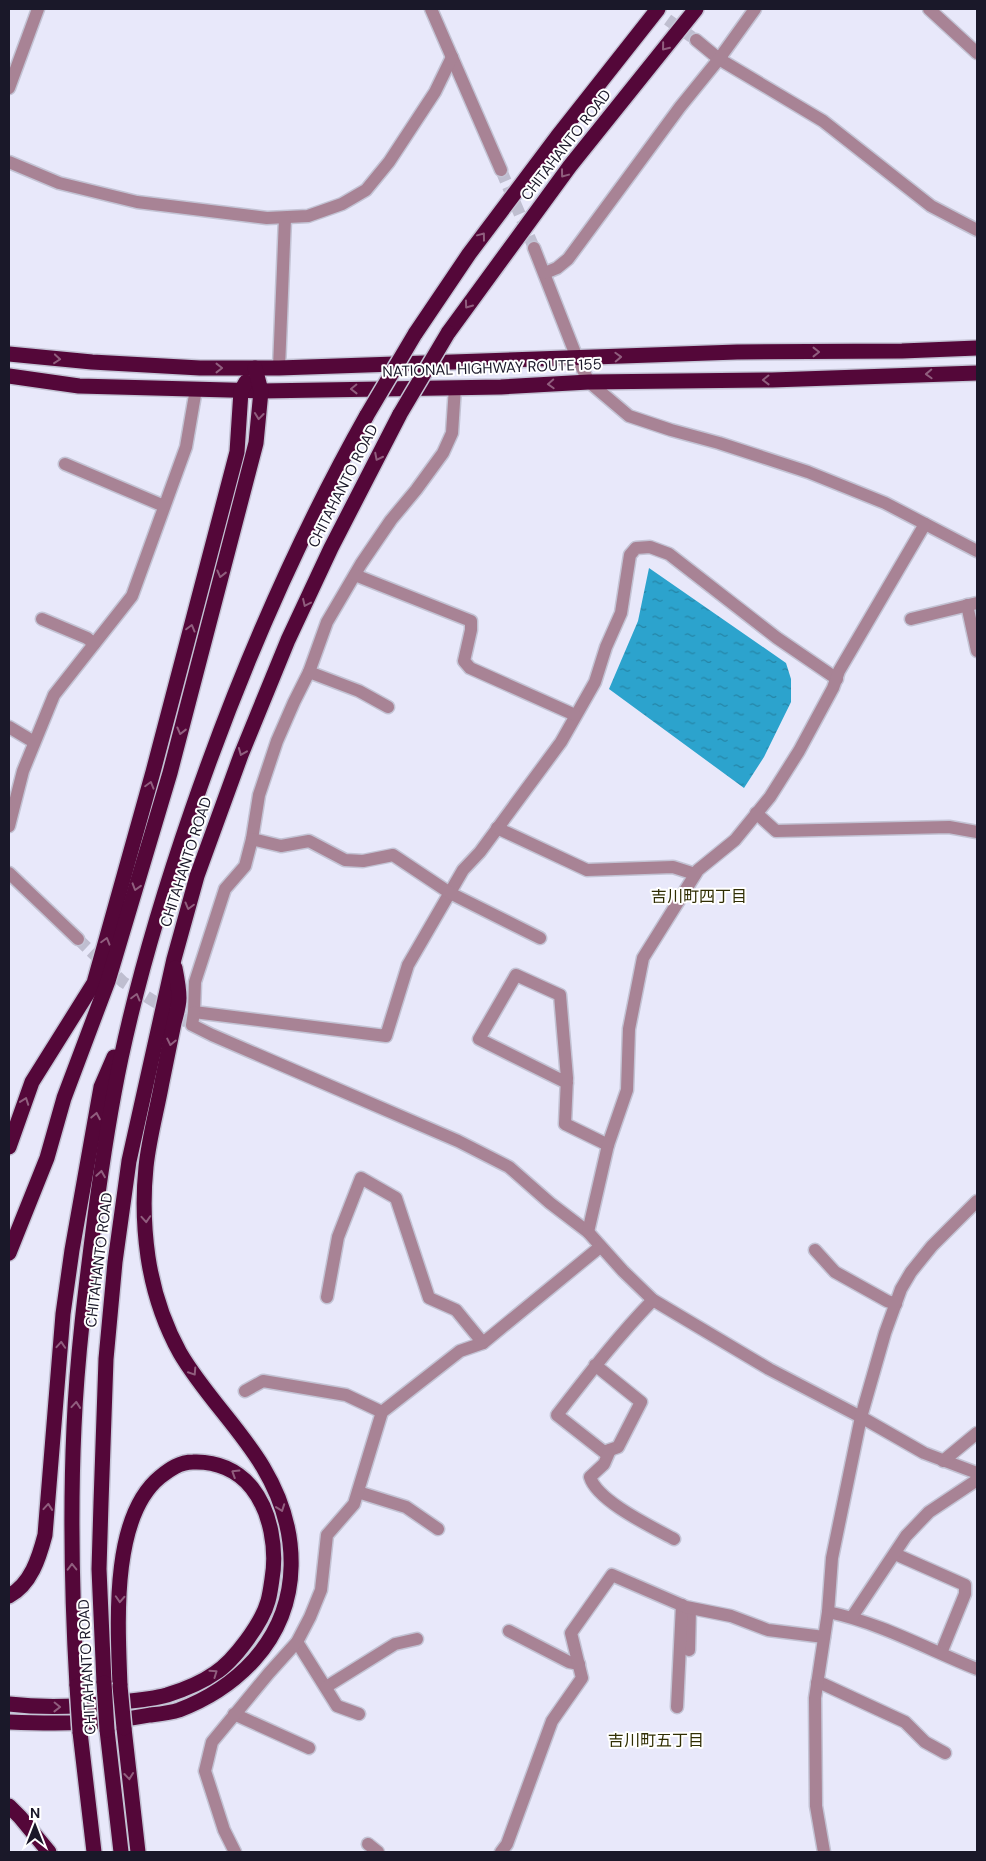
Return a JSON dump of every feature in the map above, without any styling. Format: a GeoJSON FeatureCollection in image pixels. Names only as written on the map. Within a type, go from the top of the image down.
{"type":"FeatureCollection","features":[{"type":"Feature","properties":{"kind":"highway","name":"CHITAHANTO ROAD"},"geometry":{"type":"LineString","coordinates":[[94,1852],[80,1732],[73,1600],[72,1506],[74,1425],[84,1298],[110,1119],[130,1020],[173,865],[213,749],[260,633],[338,467],[367,415],[415,334],[475,246],[557,137],[658,9]]}},
{"type":"Feature","properties":{"kind":"highway","name":"CHITAHANTO ROAD"},"geometry":{"type":"LineString","coordinates":[[121,1852],[107,1730],[99,1569],[106,1359],[115,1262],[129,1160],[174,959],[197,876],[241,755],[285,649],[331,548],[400,414],[448,333],[570,166],[696,9]]}},
{"type":"Feature","properties":{"kind":"highway","name":"NATIONAL HIGHWAY ROUTE 155"},"geometry":{"type":"LineString","coordinates":[[9,354],[200,368],[279,368],[737,352],[902,351],[977,348]]}},
{"type":"Feature","properties":{"kind":"highway"},"geometry":{"type":"LineString","coordinates":[[9,1146],[32,1082],[94,983],[153,772],[237,452],[241,390],[255,368]]}},
{"type":"Feature","properties":{"kind":"highway"},"geometry":{"type":"LineString","coordinates":[[9,1253],[48,1158],[64,1098],[108,981],[170,773],[256,443],[261,391],[255,368]]}},
{"type":"Feature","properties":{"kind":"highway","name":"NATIONAL HIGHWAY ROUTE 155"},"geometry":{"type":"LineString","coordinates":[[9,376],[79,386],[261,391],[589,382],[772,380],[977,373]]}},
{"type":"Feature","properties":{"kind":"highway"},"geometry":{"type":"LineString","coordinates":[[9,1722],[72,1724],[134,1718],[178,1710],[216,1692],[241,1675],[260,1653],[272,1635],[283,1616],[288,1595],[291,1574],[290,1547],[283,1512],[274,1490],[263,1467],[199,1381],[180,1352],[163,1313],[148,1257],[145,1206],[146,1167],[179,999],[174,959]]}},
{"type":"Feature","properties":{"kind":"highway"},"geometry":{"type":"LineString","coordinates":[[9,1596],[16,1592],[30,1575],[40,1554],[45,1535],[63,1314],[72,1250],[101,1088],[130,1020]]}},
{"type":"Feature","properties":{"kind":"highway"},"geometry":{"type":"LineString","coordinates":[[9,1704],[72,1707],[166,1695],[192,1686],[216,1672],[238,1651],[255,1630],[268,1602],[273,1574],[274,1550],[270,1528],[262,1506],[253,1489],[240,1475],[221,1465],[206,1461],[187,1462],[177,1465],[155,1481],[143,1494],[135,1510],[124,1546],[118,1645],[120,1686],[124,1728],[138,1852]]}},
{"type":"Feature","properties":{"kind":"highway"},"geometry":{"type":"LineString","coordinates":[[9,1806],[49,1852]]}},
{"type":"Feature","properties":{"kind":"street"},"geometry":{"type":"LineString","coordinates":[[9,88],[38,9]]}},
{"type":"Feature","properties":{"kind":"street"},"geometry":{"type":"LineString","coordinates":[[545,273],[557,268],[568,259],[680,107],[719,59],[754,9]]}},
{"type":"Feature","properties":{"kind":"street"},"geometry":{"type":"LineString","coordinates":[[929,9],[977,53]]}},
{"type":"Feature","properties":{"kind":"street"},"geometry":{"type":"LineString","coordinates":[[436,10],[452,57],[501,170]]}},
{"type":"Feature","properties":{"kind":"street"},"geometry":{"type":"LineString","coordinates":[[696,40],[719,59],[823,122],[931,206],[977,230]]}},
{"type":"Feature","properties":{"kind":"street"},"geometry":{"type":"LineString","coordinates":[[9,162],[59,183],[137,202],[267,218],[308,216],[342,204],[366,190],[389,162],[434,92],[452,57]]}},
{"type":"Feature","properties":{"kind":"street"},"geometry":{"type":"LineString","coordinates":[[279,368],[285,218]]}},
{"type":"Feature","properties":{"kind":"street"},"geometry":{"type":"LineString","coordinates":[[534,248],[577,358],[589,382],[629,416],[672,430],[719,442],[808,472],[885,503],[977,551]]}},
{"type":"Feature","properties":{"kind":"street"},"geometry":{"type":"LineString","coordinates":[[455,387],[452,433],[443,453],[391,520],[327,622],[309,672],[277,741],[259,795],[252,839],[245,866],[225,889],[195,982],[192,1025],[212,1036],[458,1141],[509,1167],[550,1203],[588,1232],[600,1247],[653,1300],[769,1369],[861,1417],[924,1453],[977,1473]]}},
{"type":"Feature","properties":{"kind":"street"},"geometry":{"type":"LineString","coordinates":[[9,826],[23,770],[54,695],[132,596],[186,447],[196,389]]}},
{"type":"Feature","properties":{"kind":"street"},"geometry":{"type":"LineString","coordinates":[[65,464],[164,506]]}},
{"type":"Feature","properties":{"kind":"street"},"geometry":{"type":"LineString","coordinates":[[588,1232],[608,1145],[627,1090],[630,1029],[643,958],[698,870],[735,840],[770,797],[833,688],[865,626],[925,524]]}},
{"type":"Feature","properties":{"kind":"street"},"geometry":{"type":"LineString","coordinates":[[194,1012],[386,1036],[408,965],[463,870],[480,852],[561,742],[595,682],[606,647],[621,613],[630,555],[636,548],[650,548],[669,554],[777,638],[837,679]]}},
{"type":"Feature","properties":{"kind":"street"},"geometry":{"type":"LineString","coordinates":[[355,576],[471,622],[464,660],[470,668],[575,715]]}},
{"type":"Feature","properties":{"kind":"street"},"geometry":{"type":"LineString","coordinates":[[911,619],[972,604],[977,651]]}},
{"type":"Feature","properties":{"kind":"street"},"geometry":{"type":"LineString","coordinates":[[42,619],[87,638],[94,644]]}},
{"type":"Feature","properties":{"kind":"street"},"geometry":{"type":"LineString","coordinates":[[309,672],[359,691],[388,708]]}},
{"type":"Feature","properties":{"kind":"street"},"geometry":{"type":"LineString","coordinates":[[9,727],[34,742]]}},
{"type":"Feature","properties":{"kind":"street"},"geometry":{"type":"LineString","coordinates":[[756,813],[776,831],[949,827],[977,832]]}},
{"type":"Feature","properties":{"kind":"street"},"geometry":{"type":"LineString","coordinates":[[497,828],[587,870],[673,867],[695,874]]}},
{"type":"Feature","properties":{"kind":"street"},"geometry":{"type":"LineString","coordinates":[[252,839],[281,846],[309,841],[345,860],[363,861],[393,855],[450,893],[540,938]]}},
{"type":"Feature","properties":{"kind":"street"},"geometry":{"type":"LineString","coordinates":[[9,873],[78,939]]}},
{"type":"Feature","properties":{"kind":"street"},"geometry":{"type":"LineString","coordinates":[[567,1083],[479,1039],[516,975],[560,994],[567,1083],[565,1124],[608,1145]]}},
{"type":"Feature","properties":{"kind":"street"},"geometry":{"type":"LineString","coordinates":[[327,1297],[338,1237],[361,1178],[396,1198],[429,1298],[456,1310],[483,1343]]}},
{"type":"Feature","properties":{"kind":"street"},"geometry":{"type":"LineString","coordinates":[[824,1852],[816,1806],[815,1698],[828,1612],[832,1558],[861,1417],[885,1333],[901,1289],[911,1272],[932,1246],[977,1201]]}},
{"type":"Feature","properties":{"kind":"street"},"geometry":{"type":"LineString","coordinates":[[235,1852],[224,1830],[205,1771],[212,1742],[297,1642],[310,1617],[321,1590],[327,1535],[354,1504],[382,1412],[460,1351],[483,1343],[600,1247]]}},
{"type":"Feature","properties":{"kind":"street"},"geometry":{"type":"LineString","coordinates":[[815,1250],[835,1272],[887,1301],[896,1304]]}},
{"type":"Feature","properties":{"kind":"street"},"geometry":{"type":"LineString","coordinates":[[595,1365],[641,1402],[618,1447],[604,1452],[557,1415],[595,1365],[628,1325],[653,1300]]}},
{"type":"Feature","properties":{"kind":"street"},"geometry":{"type":"LineString","coordinates":[[244,1391],[263,1381],[346,1395],[382,1412]]}},
{"type":"Feature","properties":{"kind":"street"},"geometry":{"type":"LineString","coordinates":[[943,1461],[977,1433]]}},
{"type":"Feature","properties":{"kind":"street"},"geometry":{"type":"LineString","coordinates":[[610,1450],[604,1464],[590,1477],[592,1484],[622,1510],[674,1539]]}},
{"type":"Feature","properties":{"kind":"street"},"geometry":{"type":"LineString","coordinates":[[852,1617],[906,1536],[929,1512],[977,1480]]}},
{"type":"Feature","properties":{"kind":"street"},"geometry":{"type":"LineString","coordinates":[[358,1492],[406,1508],[438,1528]]}},
{"type":"Feature","properties":{"kind":"street"},"geometry":{"type":"LineString","coordinates":[[895,1554],[965,1585],[965,1594],[941,1653]]}},
{"type":"Feature","properties":{"kind":"street"},"geometry":{"type":"LineString","coordinates":[[501,1852],[507,1844],[552,1721],[582,1678],[571,1633],[612,1576],[686,1607],[731,1616],[768,1630],[824,1637]]}},
{"type":"Feature","properties":{"kind":"street"},"geometry":{"type":"LineString","coordinates":[[686,1607],[689,1650]]}},
{"type":"Feature","properties":{"kind":"street"},"geometry":{"type":"LineString","coordinates":[[677,1706],[686,1607]]}},
{"type":"Feature","properties":{"kind":"street"},"geometry":{"type":"LineString","coordinates":[[828,1612],[852,1617],[884,1628],[977,1669]]}},
{"type":"Feature","properties":{"kind":"street"},"geometry":{"type":"LineString","coordinates":[[509,1631],[569,1662],[579,1664]]}},
{"type":"Feature","properties":{"kind":"street"},"geometry":{"type":"LineString","coordinates":[[326,1687],[395,1644],[417,1640]]}},
{"type":"Feature","properties":{"kind":"street"},"geometry":{"type":"LineString","coordinates":[[297,1642],[337,1706],[359,1714]]}},
{"type":"Feature","properties":{"kind":"street"},"geometry":{"type":"LineString","coordinates":[[817,1683],[823,1684],[905,1722],[925,1742],[945,1752]]}},
{"type":"Feature","properties":{"kind":"street"},"geometry":{"type":"LineString","coordinates":[[234,1714],[309,1748]]}},
{"type":"Feature","properties":{"kind":"water"},"geometry":{"type":"Polygon","coordinates":[[[649,568],[786,663],[791,679],[791,702],[764,757],[744,788],[609,689],[638,621],[649,568]]]}},
{"type":"Feature","properties":{"kind":"tunnel"},"geometry":{"type":"LineString","coordinates":[[653,9],[696,40]]}},
{"type":"Feature","properties":{"kind":"tunnel"},"geometry":{"type":"LineString","coordinates":[[501,170],[534,248]]}},
{"type":"Feature","properties":{"kind":"tunnel"},"geometry":{"type":"LineString","coordinates":[[78,939],[123,982],[192,1025]]}},
{"type":"Feature","properties":{"kind":"district","name":"吉川町四丁目"},"geometry":{"type":"Point","coordinates":[699,896]}},
{"type":"Feature","properties":{"kind":"district","name":"吉川町五丁目"},"geometry":{"type":"Point","coordinates":[656,1740]}}]}
